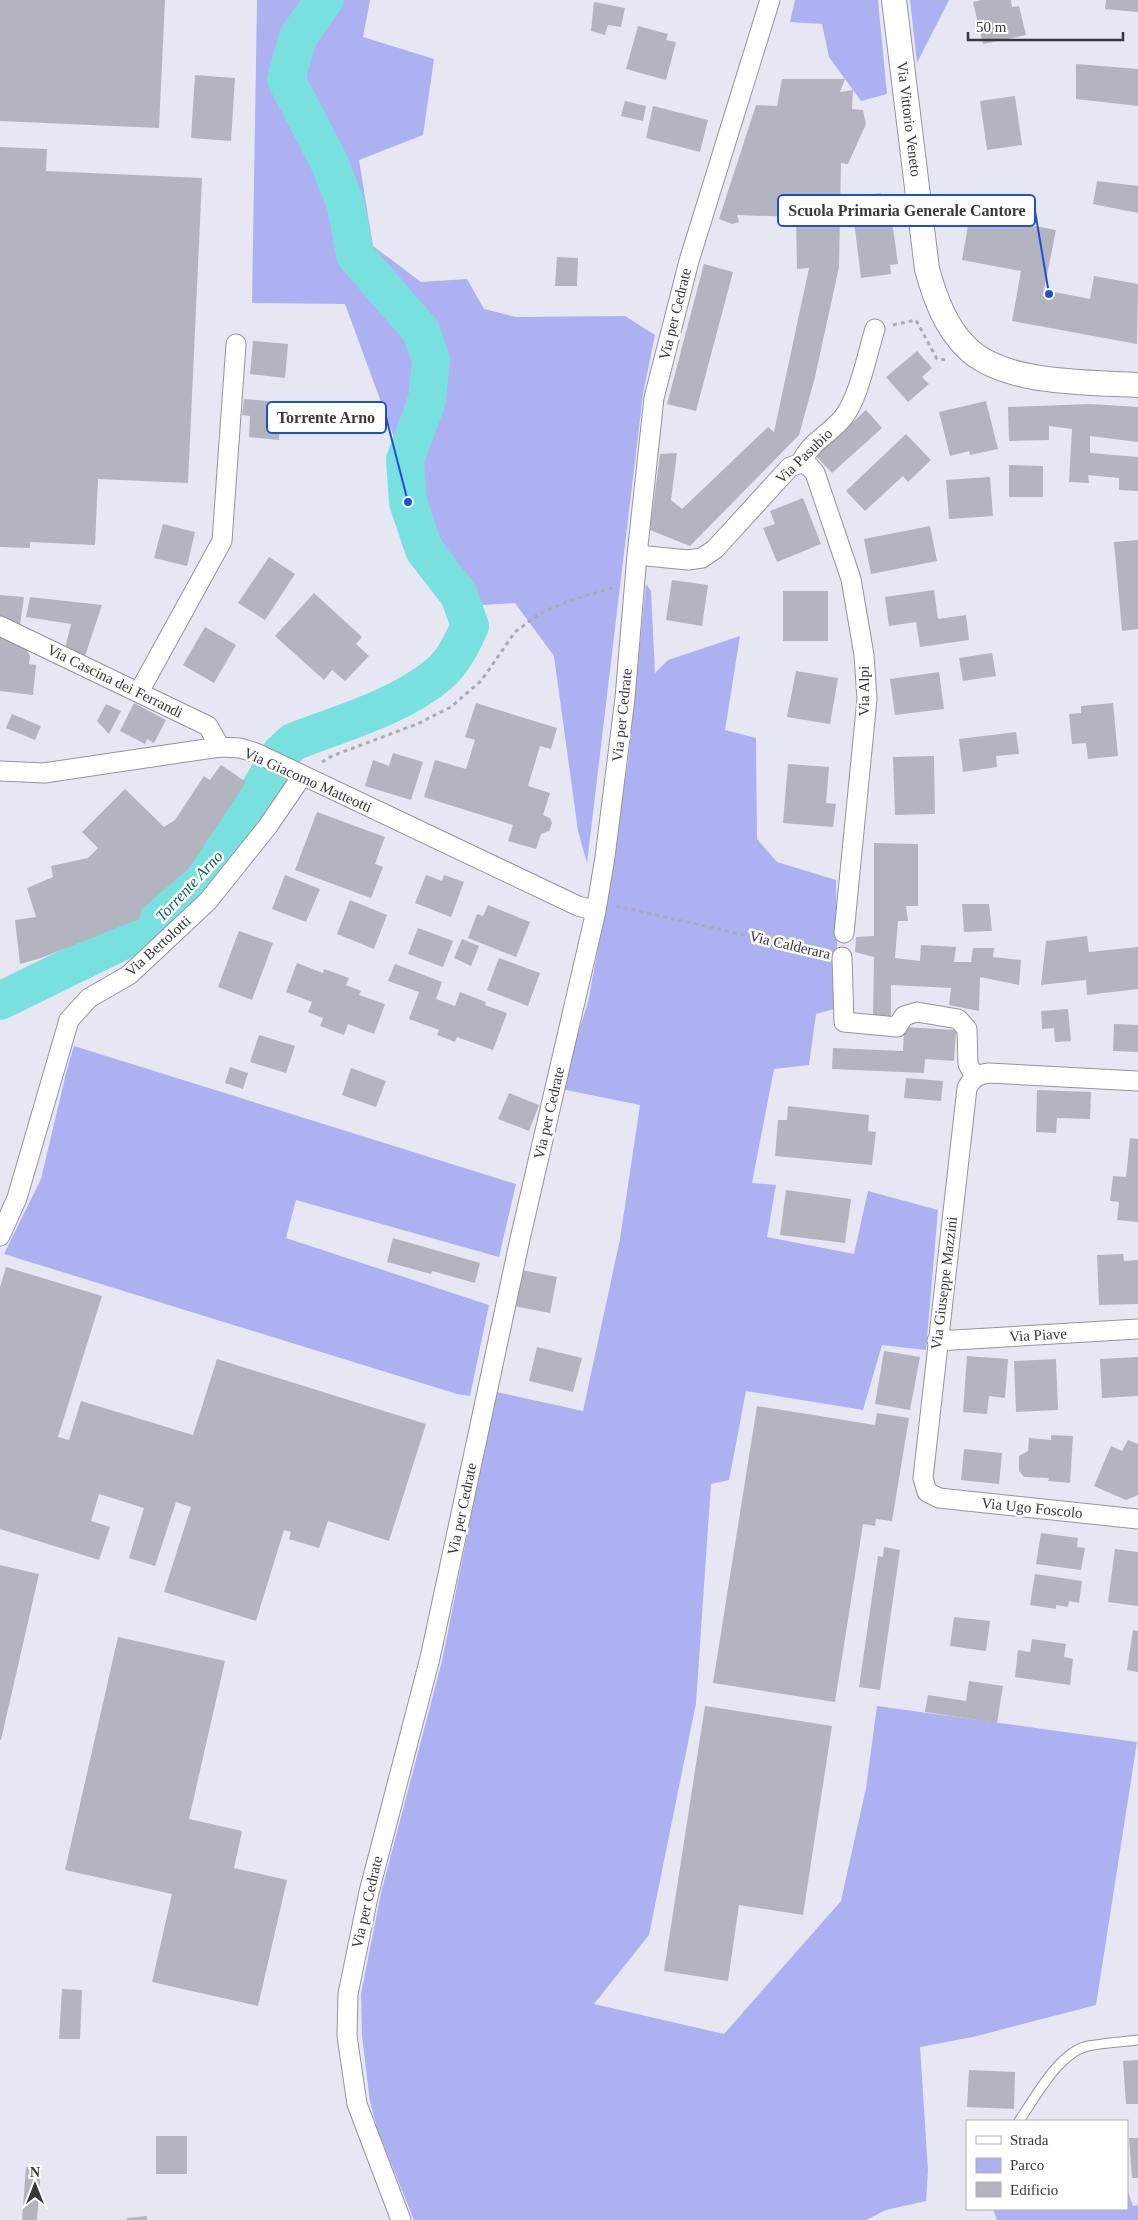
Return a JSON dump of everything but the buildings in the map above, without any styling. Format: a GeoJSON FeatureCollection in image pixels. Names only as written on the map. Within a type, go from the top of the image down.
{"type":"FeatureCollection","features":[{"type":"Feature","properties":{"kind":"street","name":"Via per Cedrate"},"geometry":{"type":"LineString","coordinates":[[400,2220],[358,2104],[347,2036],[348,1994],[368,1892],[430,1658],[520,1239],[597,906],[625,698],[637,555],[654,398],[688,261],[770,0]]}},
{"type":"Feature","properties":{"kind":"street","name":"Via Vittorio Veneto"},"geometry":{"type":"LineString","coordinates":[[894,0],[927,270],[942,312],[952,331],[967,348],[983,360],[1007,371],[1066,380],[1138,385]]}},
{"type":"Feature","properties":{"kind":"street","name":"Via Pasubio"},"geometry":{"type":"LineString","coordinates":[[637,555],[688,560],[702,558],[715,549],[790,468],[801,463],[805,452],[843,418],[854,398],[875,329]]}},
{"type":"Feature","properties":{"kind":"street"},"geometry":{"type":"LineString","coordinates":[[139,692],[222,541],[236,344]]}},
{"type":"Feature","properties":{"kind":"street","name":"Via Alpi"},"geometry":{"type":"LineString","coordinates":[[801,463],[808,466],[815,473],[851,579],[864,655],[867,698],[844,933]]}},
{"type":"Feature","properties":{"kind":"street","name":"Via Cascina dei Ferrandi"},"geometry":{"type":"LineString","coordinates":[[0,626],[208,726],[220,747]]}},
{"type":"Feature","properties":{"kind":"street","name":"Via Giacomo Matteotti"},"geometry":{"type":"LineString","coordinates":[[0,771],[44,773],[220,747],[240,748],[256,753],[578,906],[597,906]]}},
{"type":"Feature","properties":{"kind":"street","name":"Via Bertolotti"},"geometry":{"type":"LineString","coordinates":[[0,1236],[17,1198],[69,1020],[89,998],[129,975],[208,901],[268,826],[296,773]]}},
{"type":"Feature","properties":{"kind":"street","name":"Via Calderara"},"geometry":{"type":"LineString","coordinates":[[842,957],[844,1022],[898,1027],[904,1016],[918,1012],[958,1019],[967,1029],[968,1064],[975,1077]]}},
{"type":"Feature","properties":{"kind":"street"},"geometry":{"type":"LineString","coordinates":[[975,1077],[990,1073],[1138,1081]]}},
{"type":"Feature","properties":{"kind":"street","name":"Via Giuseppe Mazzini"},"geometry":{"type":"LineString","coordinates":[[927,1492],[923,1478],[967,1088],[975,1077]]}},
{"type":"Feature","properties":{"kind":"street","name":"Via Piave"},"geometry":{"type":"LineString","coordinates":[[938,1341],[1138,1329]]}},
{"type":"Feature","properties":{"kind":"street","name":"Via Ugo Foscolo"},"geometry":{"type":"LineString","coordinates":[[927,1492],[939,1498],[1138,1519]]}},
{"type":"Feature","properties":{"kind":"lane"},"geometry":{"type":"LineString","coordinates":[[1020,2120],[1051,2074],[1068,2057],[1086,2046],[1138,2040]]}},
{"type":"Feature","properties":{"kind":"path"},"geometry":{"type":"LineString","coordinates":[[875,329],[916,320],[937,359],[953,360],[967,348]]}},
{"type":"Feature","properties":{"kind":"path"},"geometry":{"type":"LineString","coordinates":[[296,773],[332,756],[418,724],[451,707],[481,681],[515,632],[539,614],[566,602],[635,581]]}},
{"type":"Feature","properties":{"kind":"path","name":"Via Calderara"},"geometry":{"type":"LineString","coordinates":[[597,906],[842,957]]}},
{"type":"Feature","properties":{"kind":"green space"},"geometry":{"type":"Polygon","coordinates":[[[257,0],[370,0],[363,37],[434,59],[423,135],[359,160],[373,246],[421,282],[467,279],[484,309],[516,317],[625,316],[655,335],[643,394],[587,863],[578,831],[554,656],[515,603],[483,605],[420,508],[345,304],[252,303],[257,0]]]}},
{"type":"Feature","properties":{"kind":"green space"},"geometry":{"type":"Polygon","coordinates":[[[795,0],[878,0],[887,94],[861,101],[829,57],[822,24],[790,22],[795,0]]]}},
{"type":"Feature","properties":{"kind":"green space"},"geometry":{"type":"Polygon","coordinates":[[[910,0],[949,0],[917,63],[910,0]]]}},
{"type":"Feature","properties":{"kind":"green space"},"geometry":{"type":"Polygon","coordinates":[[[646,584],[651,591],[655,673],[668,660],[740,636],[725,730],[756,738],[757,839],[777,862],[836,880],[838,1008],[816,1014],[809,1065],[774,1069],[752,1183],[776,1185],[767,1237],[854,1254],[868,1191],[938,1210],[926,1350],[882,1345],[863,1410],[746,1391],[729,1480],[711,1484],[696,1703],[649,1935],[594,2004],[724,2034],[841,1901],[866,1788],[877,1706],[1137,1742],[1096,2005],[973,2037],[920,2047],[928,2171],[926,2201],[886,2210],[866,2220],[414,2220],[378,2131],[370,2102],[362,2036],[361,1994],[381,1893],[442,1661],[496,1392],[583,1411],[620,1239],[640,1105],[561,1089],[588,1002],[604,917],[628,762],[646,584]]]}},
{"type":"Feature","properties":{"kind":"green space"},"geometry":{"type":"Polygon","coordinates":[[[74,1046],[516,1184],[499,1257],[296,1200],[286,1238],[489,1305],[470,1396],[457,1394],[4,1254],[41,1179],[74,1046]]]}},
{"type":"Feature","properties":{"kind":"green space"},"geometry":{"type":"Polygon","coordinates":[[[1128,2192],[1133,2206],[1138,2205],[1138,2220],[997,2220],[993,2210],[1128,2210],[1128,2192]]]}},
{"type":"Feature","properties":{"kind":"waterway","name":"Torrente Arno"},"geometry":{"type":"LineString","coordinates":[[0,1001],[151,927],[222,853],[281,753],[293,742],[369,714],[423,686],[439,674],[449,663],[470,626],[459,595],[424,550],[408,502],[405,460],[427,400],[431,360],[421,331],[355,255],[346,205],[329,162],[286,79],[298,37],[324,0]]}},
{"type":"Feature","properties":{"kind":"place","name":"Scuola Primaria Generale Cantore"},"geometry":{"type":"Point","coordinates":[1049,294]}},
{"type":"Feature","properties":{"kind":"place","name":"Torrente Arno"},"geometry":{"type":"Point","coordinates":[408,502]}}]}
